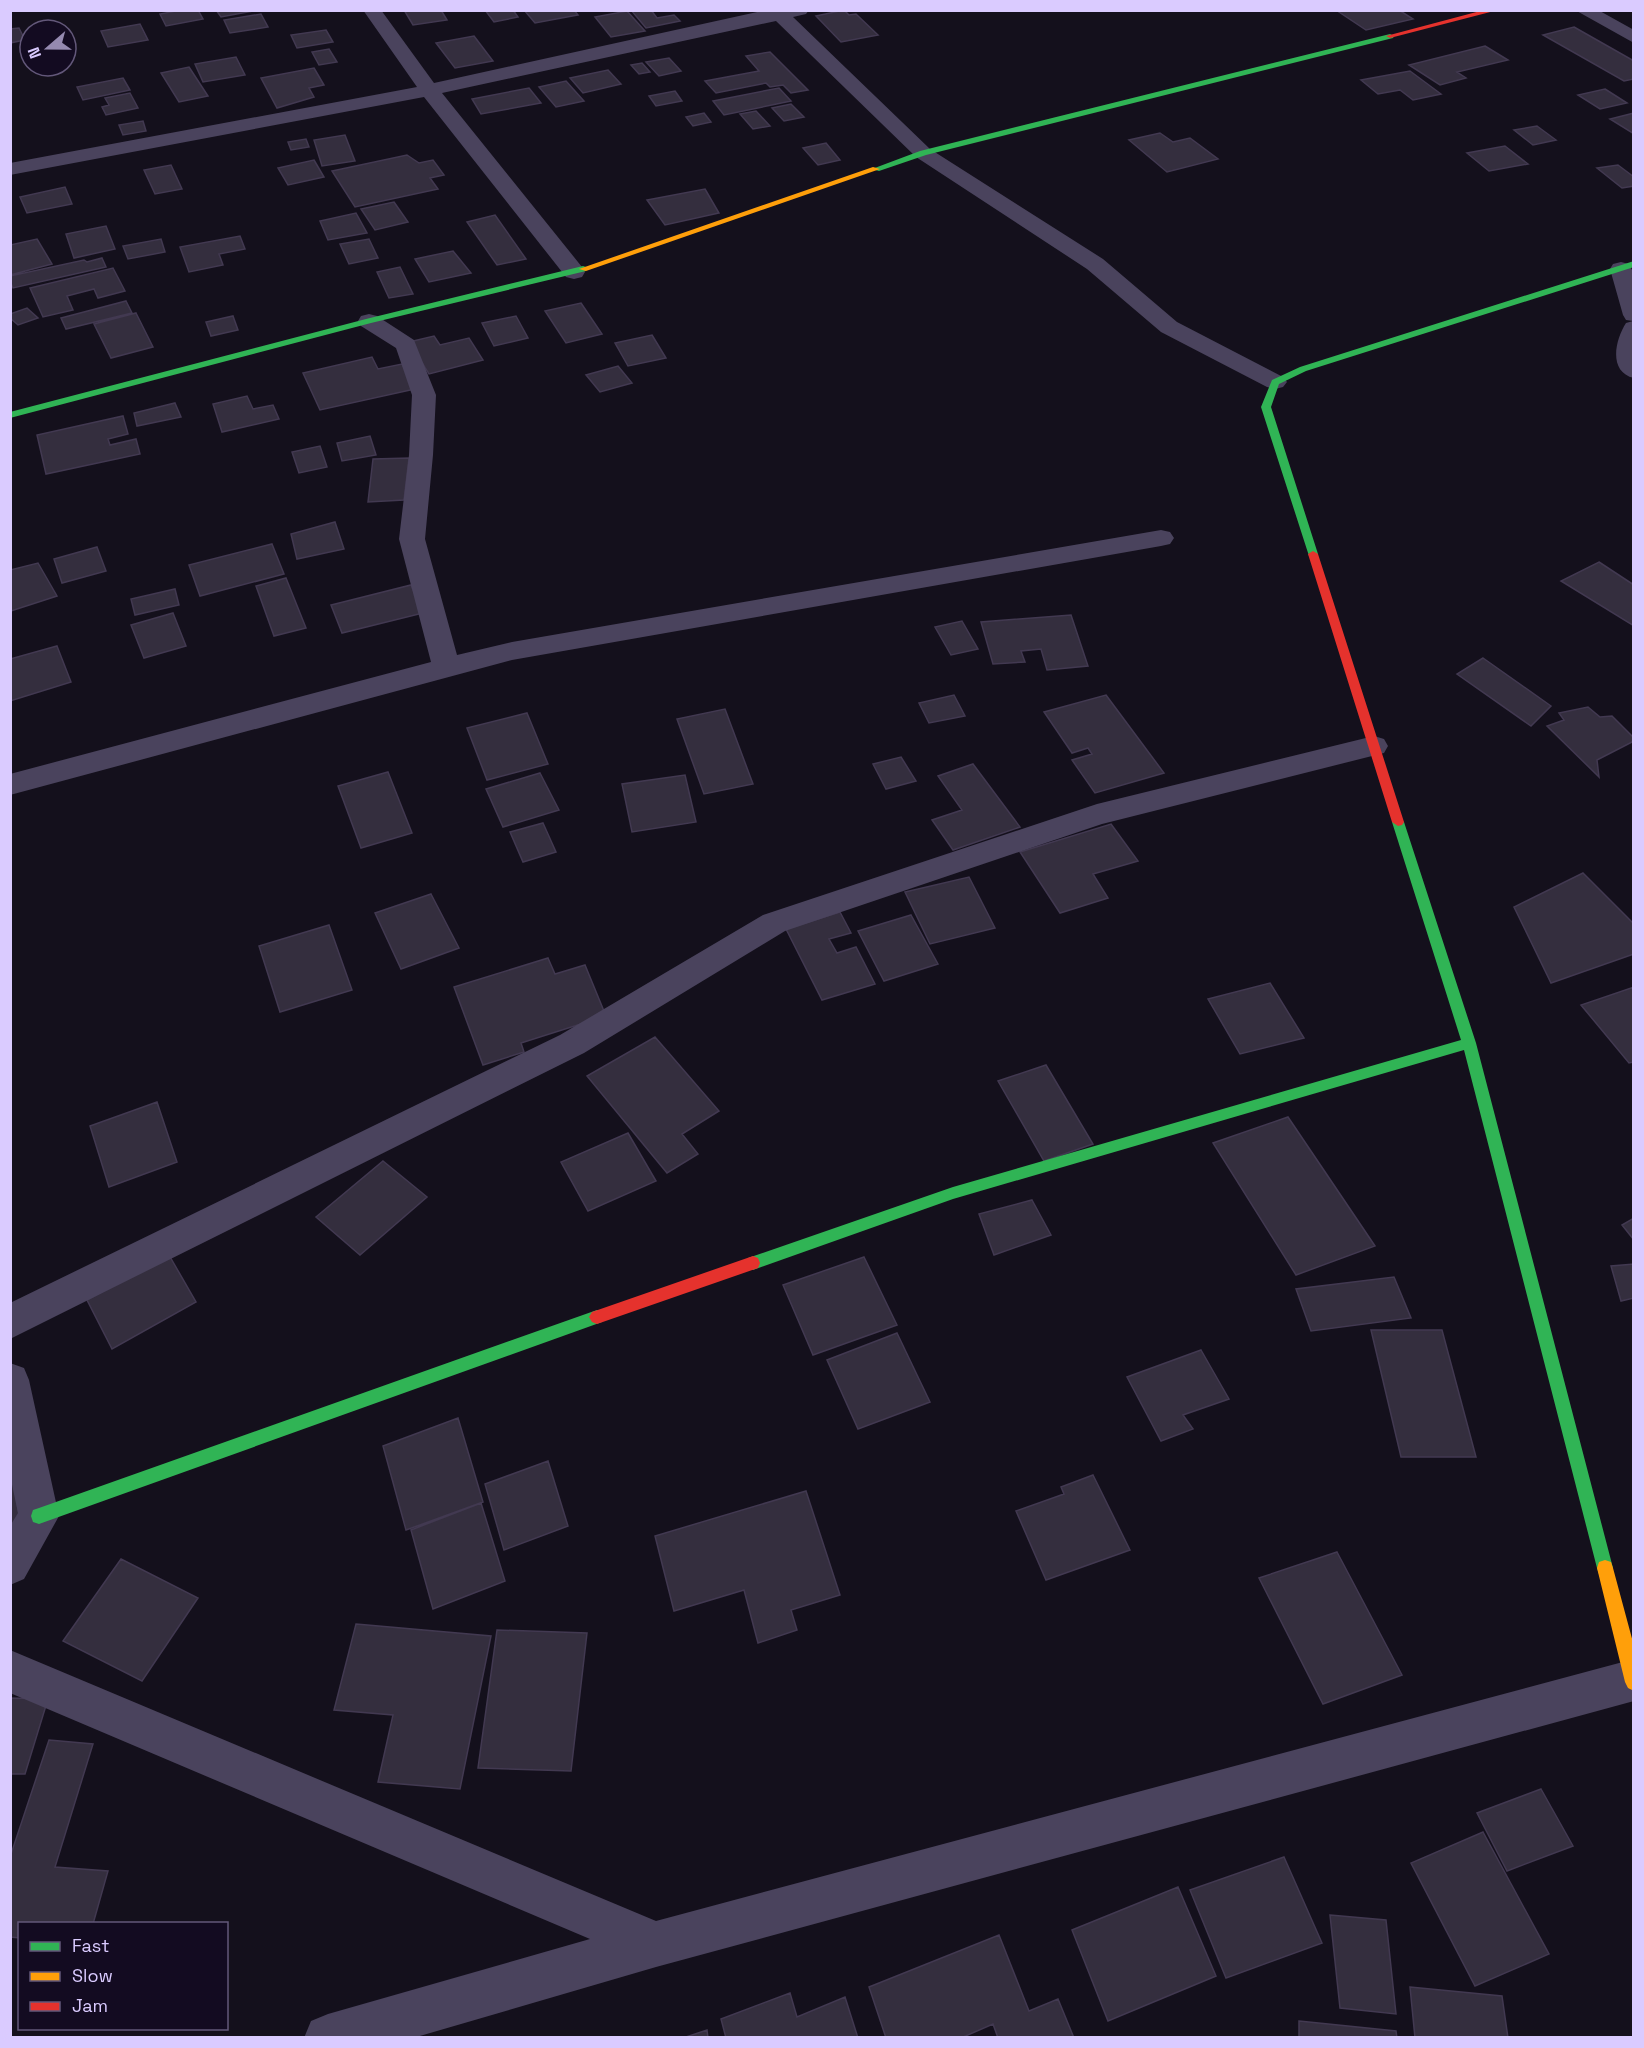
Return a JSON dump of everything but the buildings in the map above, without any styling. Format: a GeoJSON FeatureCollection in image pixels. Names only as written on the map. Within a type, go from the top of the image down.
{"type":"FeatureCollection","features":[{"type":"Feature","properties":{"kind":"street"},"geometry":{"type":"LineString","coordinates":[[372,10],[429,90],[574,272]]}},
{"type":"Feature","properties":{"kind":"street"},"geometry":{"type":"LineString","coordinates":[[10,169],[429,90],[800,10]]}},
{"type":"Feature","properties":{"kind":"street"},"geometry":{"type":"LineString","coordinates":[[10,415],[369,321],[574,272],[923,153],[1495,10]]}},
{"type":"Feature","properties":{"kind":"street"},"geometry":{"type":"LineString","coordinates":[[1584,10],[1634,38]]}},
{"type":"Feature","properties":{"kind":"street"},"geometry":{"type":"LineString","coordinates":[[778,13],[923,153],[1095,264],[1168,327],[1275,382]]}},
{"type":"Feature","properties":{"kind":"street"},"geometry":{"type":"LineString","coordinates":[[328,2037],[374,2031],[656,1944],[1633,1681],[1469,1044],[1266,407],[1275,382],[1303,369],[1627,267],[1634,315]]}},
{"type":"Feature","properties":{"kind":"street"},"geometry":{"type":"LineString","coordinates":[[369,321],[406,345],[424,395],[421,455],[412,539],[446,667]]}},
{"type":"Feature","properties":{"kind":"street"},"geometry":{"type":"LineString","coordinates":[[1634,328],[1627,344],[1629,366],[1634,371]]}},
{"type":"Feature","properties":{"kind":"street"},"geometry":{"type":"LineString","coordinates":[[10,785],[513,651],[1161,538]]}},
{"type":"Feature","properties":{"kind":"street"},"geometry":{"type":"LineString","coordinates":[[10,1322],[572,1044],[774,923],[1097,815],[1374,746]]}},
{"type":"Feature","properties":{"kind":"street"},"geometry":{"type":"LineString","coordinates":[[10,1565],[39,1516],[953,1193],[1469,1044]]}},
{"type":"Feature","properties":{"kind":"street"},"geometry":{"type":"LineString","coordinates":[[10,1380],[39,1516]]}},
{"type":"Feature","properties":{"kind":"street"},"geometry":{"type":"LineString","coordinates":[[10,1671],[656,1944]]}},
{"type":"Feature","properties":{"kind":"traffic: fast"},"geometry":{"type":"LineString","coordinates":[[876,169],[923,153],[1390,36]]}},
{"type":"Feature","properties":{"kind":"traffic: fast"},"geometry":{"type":"LineString","coordinates":[[1313,554],[1266,407],[1275,382],[1303,369],[1634,264]]}},
{"type":"Feature","properties":{"kind":"traffic: fast"},"geometry":{"type":"LineString","coordinates":[[10,415],[369,321],[583,269]]}},
{"type":"Feature","properties":{"kind":"traffic: fast"},"geometry":{"type":"LineString","coordinates":[[1398,822],[1469,1043],[1605,1568]]}},
{"type":"Feature","properties":{"kind":"traffic: fast"},"geometry":{"type":"LineString","coordinates":[[753,1263],[953,1193],[1469,1043]]}},
{"type":"Feature","properties":{"kind":"traffic: fast"},"geometry":{"type":"LineString","coordinates":[[39,1516],[597,1317]]}},
{"type":"Feature","properties":{"kind":"traffic: slow"},"geometry":{"type":"LineString","coordinates":[[583,269],[876,169]]}},
{"type":"Feature","properties":{"kind":"traffic: slow"},"geometry":{"type":"LineString","coordinates":[[1605,1568],[1634,1682]]}},
{"type":"Feature","properties":{"kind":"traffic: jam"},"geometry":{"type":"LineString","coordinates":[[1390,36],[1495,10]]}},
{"type":"Feature","properties":{"kind":"traffic: jam"},"geometry":{"type":"LineString","coordinates":[[1313,554],[1398,822]]}},
{"type":"Feature","properties":{"kind":"traffic: jam"},"geometry":{"type":"LineString","coordinates":[[597,1317],[753,1263]]}}]}
